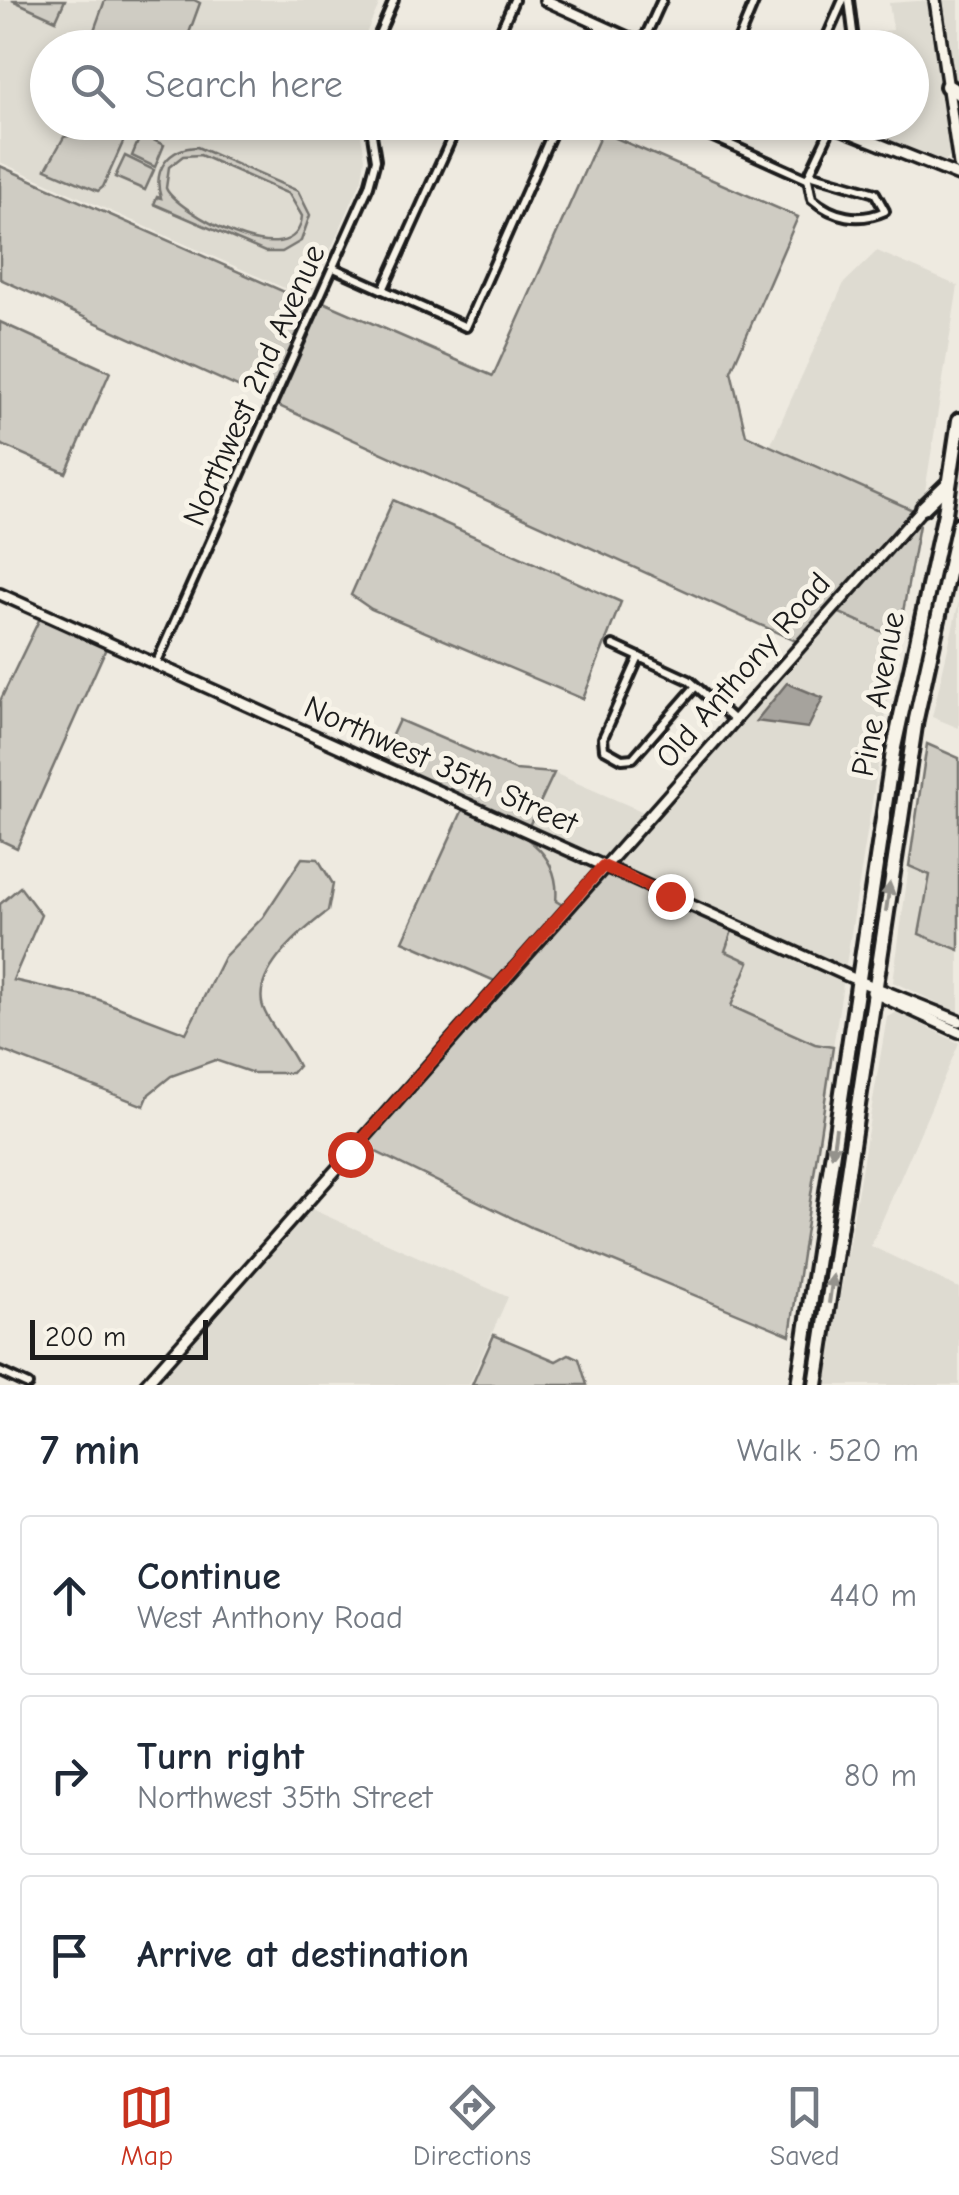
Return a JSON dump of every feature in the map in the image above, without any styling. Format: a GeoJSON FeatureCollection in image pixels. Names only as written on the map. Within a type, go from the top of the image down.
{"type":"FeatureCollection","features":[{"type":"Feature","properties":{"kind":"highway","name":"Pine Avenue"},"geometry":{"type":"LineString","coordinates":[[798,1385],[893,752],[944,513],[959,420]]}},
{"type":"Feature","properties":{"kind":"highway"},"geometry":{"type":"LineString","coordinates":[[923,508],[950,480],[959,508]]}},
{"type":"Feature","properties":{"kind":"highway"},"geometry":{"type":"LineString","coordinates":[[923,508],[934,506],[944,513]]}},
{"type":"Feature","properties":{"kind":"highway","name":"Pine Avenue"},"geometry":{"type":"LineString","coordinates":[[816,1385],[904,790],[959,524]]}},
{"type":"Feature","properties":{"kind":"highway"},"geometry":{"type":"LineString","coordinates":[[893,752],[903,766],[904,790]]}},
{"type":"Feature","properties":{"kind":"highway"},"geometry":{"type":"LineString","coordinates":[[818,1250],[836,1253]]}},
{"type":"Feature","properties":{"kind":"street"},"geometry":{"type":"LineString","coordinates":[[381,30],[394,0]]}},
{"type":"Feature","properties":{"kind":"street"},"geometry":{"type":"LineString","coordinates":[[500,30],[514,0]]}},
{"type":"Feature","properties":{"kind":"street"},"geometry":{"type":"LineString","coordinates":[[545,0],[612,30]]}},
{"type":"Feature","properties":{"kind":"street"},"geometry":{"type":"LineString","coordinates":[[570,11],[574,0]]}},
{"type":"Feature","properties":{"kind":"street"},"geometry":{"type":"LineString","coordinates":[[652,30],[662,0]]}},
{"type":"Feature","properties":{"kind":"street"},"geometry":{"type":"LineString","coordinates":[[742,30],[755,0]]}},
{"type":"Feature","properties":{"kind":"street"},"geometry":{"type":"LineString","coordinates":[[831,30],[846,0]]}},
{"type":"Feature","properties":{"kind":"street"},"geometry":{"type":"LineString","coordinates":[[846,0],[852,30]]}},
{"type":"Feature","properties":{"kind":"street"},"geometry":{"type":"LineString","coordinates":[[935,0],[953,89],[958,160],[942,170]]}},
{"type":"Feature","properties":{"kind":"street"},"geometry":{"type":"LineString","coordinates":[[599,30],[601,25]]}},
{"type":"Feature","properties":{"kind":"street","name":"Northwest 2nd Avenue"},"geometry":{"type":"LineString","coordinates":[[156,664],[369,186],[376,160],[373,140]]}},
{"type":"Feature","properties":{"kind":"street"},"geometry":{"type":"LineString","coordinates":[[383,290],[451,140]]}},
{"type":"Feature","properties":{"kind":"street"},"geometry":{"type":"LineString","coordinates":[[334,268],[466,327],[549,140]]}},
{"type":"Feature","properties":{"kind":"street"},"geometry":{"type":"LineString","coordinates":[[723,140],[809,176],[875,193],[885,211],[856,218],[841,216],[812,199],[809,176],[822,140]]}},
{"type":"Feature","properties":{"kind":"street"},"geometry":{"type":"LineString","coordinates":[[868,141],[959,176]]}},
{"type":"Feature","properties":{"kind":"street","name":"Old Anthony Road"},"geometry":{"type":"LineString","coordinates":[[145,1385],[923,508]]}},
{"type":"Feature","properties":{"kind":"street","name":"Northwest 35th Street"},"geometry":{"type":"LineString","coordinates":[[2,594],[858,981],[959,1032]]}},
{"type":"Feature","properties":{"kind":"street"},"geometry":{"type":"LineString","coordinates":[[614,645],[696,686],[733,719]]}},
{"type":"Feature","properties":{"kind":"street"},"geometry":{"type":"LineString","coordinates":[[638,656],[603,738],[608,752],[633,758],[696,686]]}},
{"type":"Feature","properties":{"kind":"street","name":"Northwest 35th Street"},"geometry":{"type":"LineString","coordinates":[[874,989],[959,1021]]}},
{"type":"Feature","properties":{"kind":"street"},"geometry":{"type":"LineString","coordinates":[[0,1372],[28,1385]]}},
{"type":"Feature","properties":{"kind":"shaded area"},"geometry":{"type":"Polygon","coordinates":[[[0,0],[381,0],[368,30],[30,30],[30,140],[362,140],[365,158],[362,179],[309,299],[0,162],[0,0]]]}},
{"type":"Feature","properties":{"kind":"shaded area"},"geometry":{"type":"Polygon","coordinates":[[[12,0],[65,0],[56,20],[12,0]]]}},
{"type":"Feature","properties":{"kind":"shaded area"},"geometry":{"type":"Polygon","coordinates":[[[105,0],[200,3],[190,30],[94,30],[105,0]]]}},
{"type":"Feature","properties":{"kind":"shaded area"},"geometry":{"type":"Polygon","coordinates":[[[932,0],[953,153],[942,165],[874,140],[929,140],[929,30],[893,30],[889,3],[932,0]]]}},
{"type":"Feature","properties":{"kind":"shaded area"},"geometry":{"type":"Polygon","coordinates":[[[938,0],[959,0],[959,89],[949,83],[938,0]]]}},
{"type":"Feature","properties":{"kind":"shaded area"},"geometry":{"type":"Polygon","coordinates":[[[62,140],[124,140],[98,191],[46,169],[62,140]]]}},
{"type":"Feature","properties":{"kind":"shaded area"},"geometry":{"type":"Polygon","coordinates":[[[139,140],[164,145],[155,167],[132,156],[139,140]]]}},
{"type":"Feature","properties":{"kind":"shaded area"},"geometry":{"type":"Polygon","coordinates":[[[598,140],[620,140],[798,217],[731,371],[746,435],[915,511],[798,642],[0,279],[0,166],[307,302],[312,297],[493,376],[598,140]]]}},
{"type":"Feature","properties":{"kind":"shaded area"},"geometry":{"type":"Polygon","coordinates":[[[197,147],[298,191],[310,215],[301,241],[282,252],[265,252],[154,204],[157,197],[161,198],[159,178],[165,162],[187,148],[197,147]],[[200,155],[183,156],[169,167],[166,188],[190,211],[211,223],[259,241],[280,242],[295,234],[302,216],[289,194],[200,155]]]}},
{"type":"Feature","properties":{"kind":"shaded area"},"geometry":{"type":"Polygon","coordinates":[[[125,156],[154,170],[145,190],[115,177],[125,156]]]}},
{"type":"Feature","properties":{"kind":"shaded area"},"geometry":{"type":"Polygon","coordinates":[[[877,251],[958,286],[923,504],[915,511],[770,446],[844,283],[877,251]]]}},
{"type":"Feature","properties":{"kind":"shaded area"},"geometry":{"type":"Polygon","coordinates":[[[0,322],[110,372],[66,473],[0,444],[0,322]]]}},
{"type":"Feature","properties":{"kind":"shaded area"},"geometry":{"type":"Polygon","coordinates":[[[393,500],[621,602],[583,699],[371,609],[351,595],[393,500]]]}},
{"type":"Feature","properties":{"kind":"shaded area"},"geometry":{"type":"Polygon","coordinates":[[[921,514],[898,639],[833,610],[921,514]]]}},
{"type":"Feature","properties":{"kind":"shaded area"},"geometry":{"type":"Polygon","coordinates":[[[959,601],[959,728],[932,717],[959,601]]]}},
{"type":"Feature","properties":{"kind":"shaded area"},"geometry":{"type":"Polygon","coordinates":[[[833,610],[898,639],[845,971],[609,865],[833,610]]]}},
{"type":"Feature","properties":{"kind":"shaded area"},"geometry":{"type":"Polygon","coordinates":[[[41,616],[107,646],[17,848],[0,840],[0,701],[41,616]]]}},
{"type":"Feature","properties":{"kind":"shaded area"},"geometry":{"type":"Polygon","coordinates":[[[787,683],[823,698],[808,728],[756,721],[787,683]]]}},
{"type":"Feature","properties":{"kind":"shaded area"},"geometry":{"type":"Polygon","coordinates":[[[399,720],[515,770],[554,773],[528,828],[380,761],[399,720]]]}},
{"type":"Feature","properties":{"kind":"shaded area"},"geometry":{"type":"Polygon","coordinates":[[[927,744],[959,758],[959,950],[919,934],[930,875],[909,866],[927,744]]]}},
{"type":"Feature","properties":{"kind":"shaded area"},"geometry":{"type":"Polygon","coordinates":[[[554,773],[646,813],[603,862],[528,828],[554,773]]]}},
{"type":"Feature","properties":{"kind":"shaded area"},"geometry":{"type":"Polygon","coordinates":[[[464,807],[514,830],[541,851],[556,881],[556,901],[564,906],[357,1142],[495,981],[403,941],[464,807]]]}},
{"type":"Feature","properties":{"kind":"shaded area"},"geometry":{"type":"Polygon","coordinates":[[[530,837],[598,868],[564,906],[556,901],[530,837]]]}},
{"type":"Feature","properties":{"kind":"shaded area"},"geometry":{"type":"Polygon","coordinates":[[[302,858],[318,859],[333,884],[328,911],[280,955],[264,983],[262,998],[265,1012],[298,1066],[292,1073],[253,1073],[215,1060],[171,1076],[149,1094],[144,1106],[0,1050],[0,904],[20,887],[41,915],[13,980],[97,999],[186,1033],[224,957],[263,917],[302,858]]]}},
{"type":"Feature","properties":{"kind":"shaded area"},"geometry":{"type":"Polygon","coordinates":[[[909,866],[930,874],[919,934],[959,950],[959,1013],[893,982],[909,866]]]}},
{"type":"Feature","properties":{"kind":"shaded area"},"geometry":{"type":"Polygon","coordinates":[[[604,870],[733,928],[725,951],[749,962],[731,1006],[815,1044],[833,1047],[790,1335],[533,1228],[362,1145],[604,870]]]}},
{"type":"Feature","properties":{"kind":"shaded area"},"geometry":{"type":"Polygon","coordinates":[[[733,928],[844,978],[833,1047],[815,1044],[730,1006],[724,951],[733,928]]]}},
{"type":"Feature","properties":{"kind":"shaded area"},"geometry":{"type":"Polygon","coordinates":[[[897,1012],[959,1043],[871,1246],[959,1288],[959,1385],[825,1385],[887,1017],[897,1012]]]}},
{"type":"Feature","properties":{"kind":"shaded area"},"geometry":{"type":"Polygon","coordinates":[[[309,1208],[508,1297],[469,1385],[156,1385],[309,1208]]]}},
{"type":"Feature","properties":{"kind":"shaded area"},"geometry":{"type":"Polygon","coordinates":[[[494,1335],[556,1361],[569,1354],[579,1359],[587,1385],[472,1385],[494,1335]]]}},
{"type":"Feature","properties":{"kind":"route"},"geometry":{"type":"LineString","coordinates":[[350,1154],[603,866],[670,896]]}}]}
